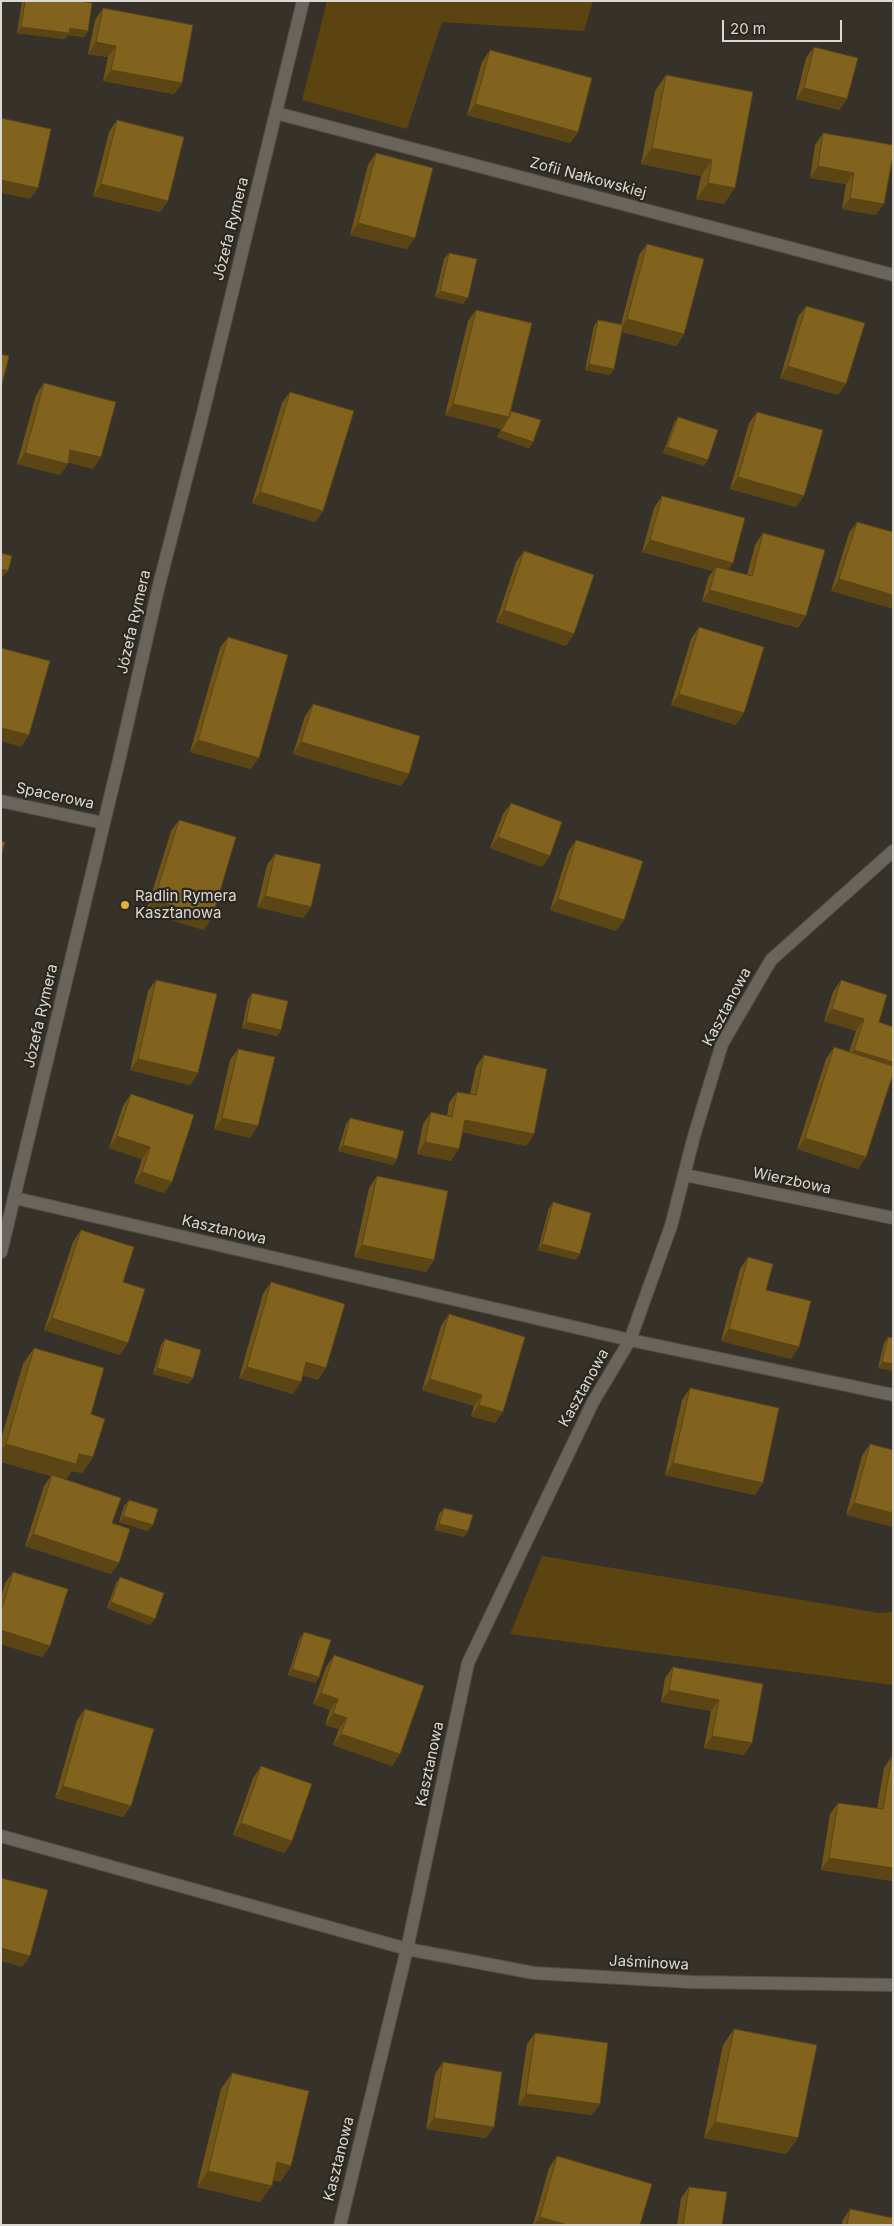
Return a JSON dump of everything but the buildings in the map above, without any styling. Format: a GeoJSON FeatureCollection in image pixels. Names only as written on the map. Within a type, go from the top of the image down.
{"type":"FeatureCollection","features":[{"type":"Feature","properties":{"kind":"street","name":"Józefa Rymera"},"geometry":{"type":"LineString","coordinates":[[1,1252],[120,756],[158,589],[304,1]]}},
{"type":"Feature","properties":{"kind":"street","name":"Zofii Nałkowskiej"},"geometry":{"type":"LineString","coordinates":[[276,113],[893,275]]}},
{"type":"Feature","properties":{"kind":"street","name":"Spacerowa"},"geometry":{"type":"LineString","coordinates":[[1,802],[103,823]]}},
{"type":"Feature","properties":{"kind":"street","name":"Kasztanowa"},"geometry":{"type":"LineString","coordinates":[[340,2225],[407,1949],[468,1663],[593,1402],[630,1340],[671,1226],[694,1136],[722,1044],[771,960],[893,851]]}},
{"type":"Feature","properties":{"kind":"street","name":"Wierzbowa"},"geometry":{"type":"LineString","coordinates":[[685,1175],[893,1218]]}},
{"type":"Feature","properties":{"kind":"street","name":"Kasztanowa"},"geometry":{"type":"LineString","coordinates":[[15,1198],[630,1340],[893,1395]]}},
{"type":"Feature","properties":{"kind":"street","name":"Jaśminowa"},"geometry":{"type":"LineString","coordinates":[[1,1836],[407,1949],[534,1973],[691,1982],[893,1984]]}},
{"type":"Feature","properties":{"kind":"shaded area"},"geometry":{"type":"Polygon","coordinates":[[[327,1],[593,1],[584,31],[442,22],[407,129],[302,100],[327,1]]]}},
{"type":"Feature","properties":{"kind":"shaded area"},"geometry":{"type":"Polygon","coordinates":[[[542,1556],[879,1613],[893,1612],[893,1685],[510,1634],[542,1556]]]}},
{"type":"Feature","properties":{"kind":"place","name":"Radlin Rymera Kasztanowa"},"geometry":{"type":"Point","coordinates":[125,905]}}]}
